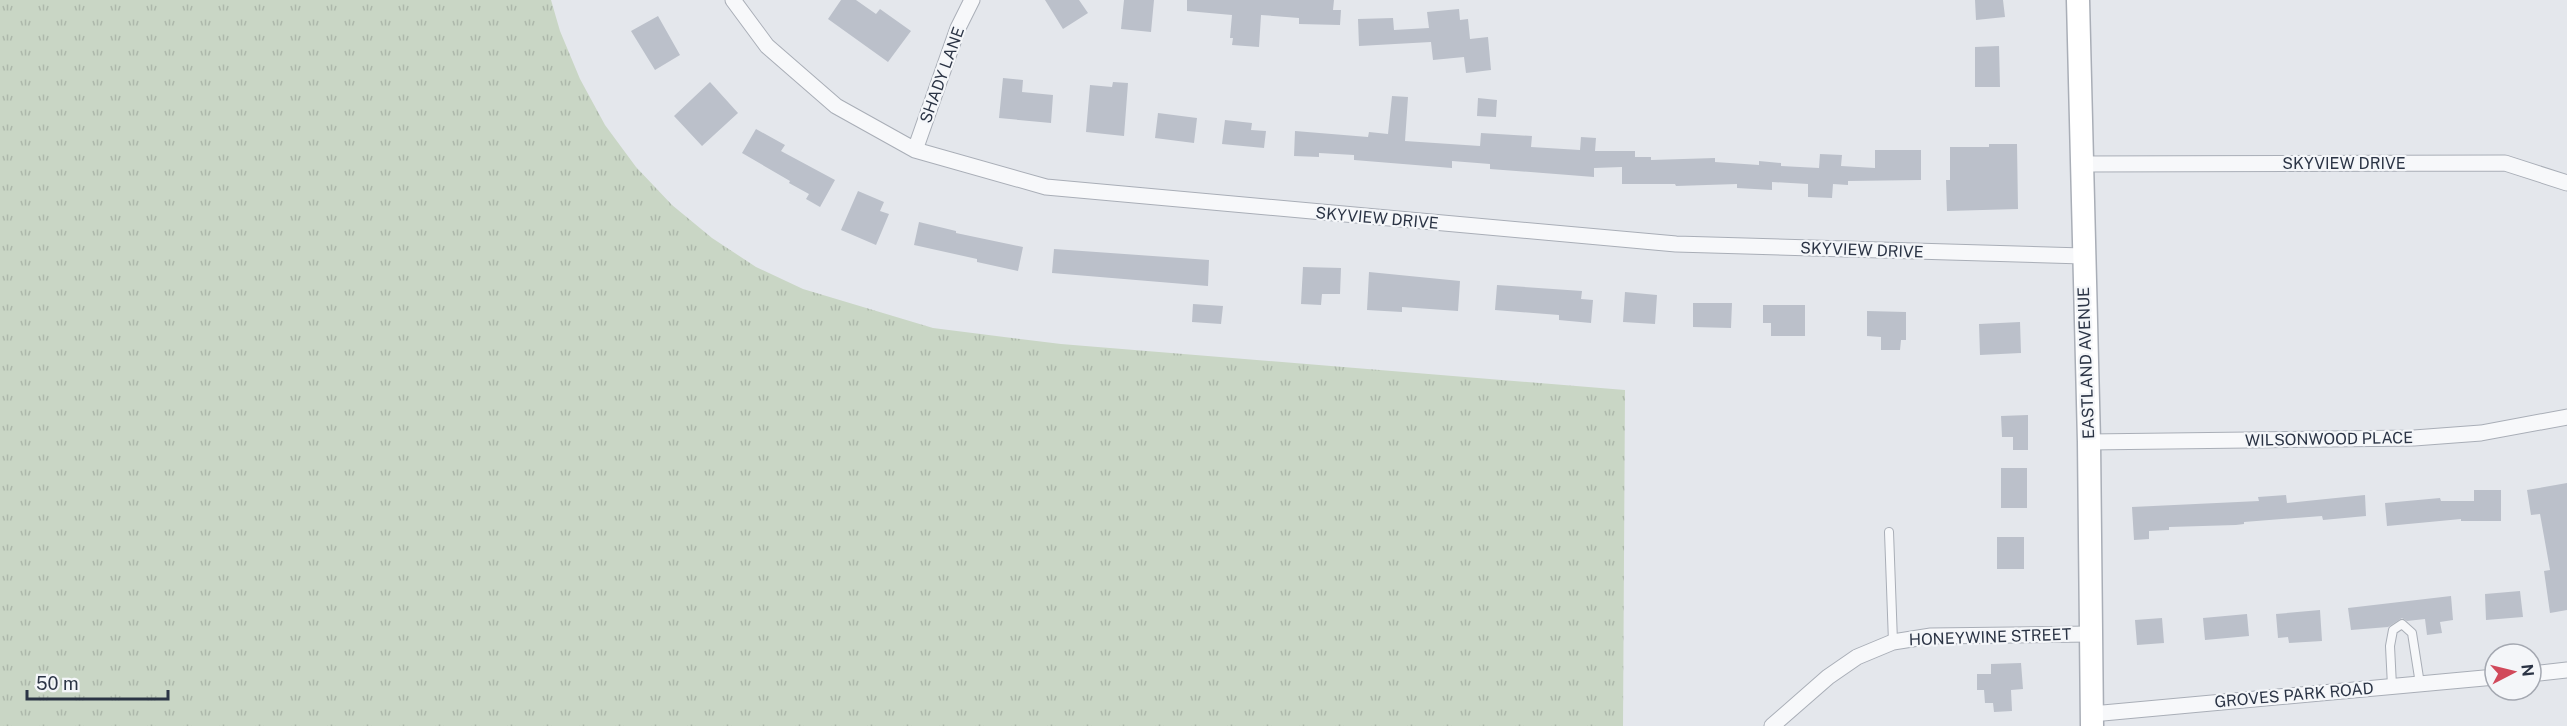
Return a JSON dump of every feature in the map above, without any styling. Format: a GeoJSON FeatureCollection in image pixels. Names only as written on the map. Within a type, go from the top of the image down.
{"type":"FeatureCollection","features":[{"type":"Feature","properties":{"kind":"street","name":"SKYVIEW DRIVE"},"geometry":{"type":"LineString","coordinates":[[733,0],[767,46],[836,106],[915,150],[1046,187],[1676,244],[2083,256]]}},
{"type":"Feature","properties":{"kind":"street","name":"SHADY LANE"},"geometry":{"type":"LineString","coordinates":[[915,150],[958,28],[972,0]]}},
{"type":"Feature","properties":{"kind":"street","name":"EASTLAND AVENUE"},"geometry":{"type":"LineString","coordinates":[[2078,0],[2089,442],[2092,720]]}},
{"type":"Feature","properties":{"kind":"street","name":"SKYVIEW DRIVE"},"geometry":{"type":"LineString","coordinates":[[2081,164],[2505,163],[2567,183]]}},
{"type":"Feature","properties":{"kind":"street","name":"WILSONWOOD PLACE"},"geometry":{"type":"LineString","coordinates":[[2089,442],[2414,438],[2481,433],[2567,417]]}},
{"type":"Feature","properties":{"kind":"street","name":"HONEYWINE STREET"},"geometry":{"type":"LineString","coordinates":[[1772,726],[1828,676],[1857,657],[1893,642],[1931,636],[2091,634]]}},
{"type":"Feature","properties":{"kind":"street"},"geometry":{"type":"LineString","coordinates":[[2543,673],[2567,670]]}},
{"type":"Feature","properties":{"kind":"street","name":"GROVES PARK ROAD"},"geometry":{"type":"LineString","coordinates":[[2092,720],[2392,686],[2483,678]]}},
{"type":"Feature","properties":{"kind":"lane"},"geometry":{"type":"LineString","coordinates":[[1889,532],[1893,642]]}},
{"type":"Feature","properties":{"kind":"lane"},"geometry":{"type":"LineString","coordinates":[[2392,686],[2390,646],[2393,630],[2402,624],[2412,633],[2420,684]]}},
{"type":"Feature","properties":{"kind":"green space"},"geometry":{"type":"Polygon","coordinates":[[[0,0],[551,0],[560,31],[580,79],[605,125],[636,167],[672,205],[712,238],[756,267],[803,289],[933,328],[1061,344],[1625,390],[1623,726],[0,726],[0,0]]]}},
{"type":"Feature","properties":{"kind":"building"},"geometry":{"type":"Polygon","coordinates":[[[841,0],[856,0],[876,14],[880,9],[911,31],[888,62],[828,19],[841,0]]]}},
{"type":"Feature","properties":{"kind":"building"},"geometry":{"type":"Polygon","coordinates":[[[1045,0],[1079,0],[1088,13],[1063,29],[1045,0]]]}},
{"type":"Feature","properties":{"kind":"building"},"geometry":{"type":"Polygon","coordinates":[[[1124,0],[1154,0],[1151,32],[1121,29],[1124,0]]]}},
{"type":"Feature","properties":{"kind":"building"},"geometry":{"type":"Polygon","coordinates":[[[1187,0],[1334,0],[1333,10],[1341,10],[1340,25],[1299,24],[1299,18],[1261,15],[1259,47],[1232,45],[1233,38],[1230,38],[1232,15],[1187,11],[1187,0]]]}},
{"type":"Feature","properties":{"kind":"building"},"geometry":{"type":"Polygon","coordinates":[[[1975,0],[2003,0],[2005,17],[1976,20],[1975,0]]]}},
{"type":"Feature","properties":{"kind":"building"},"geometry":{"type":"Polygon","coordinates":[[[1459,9],[1460,20],[1468,19],[1470,39],[1488,37],[1491,70],[1466,73],[1464,57],[1433,60],[1431,42],[1359,46],[1358,19],[1393,18],[1394,30],[1429,28],[1427,12],[1459,9]]]}},
{"type":"Feature","properties":{"kind":"building"},"geometry":{"type":"Polygon","coordinates":[[[658,16],[680,55],[655,70],[631,31],[658,16]]]}},
{"type":"Feature","properties":{"kind":"building"},"geometry":{"type":"Polygon","coordinates":[[[1999,46],[2000,87],[1975,87],[1975,47],[1999,46]]]}},
{"type":"Feature","properties":{"kind":"building"},"geometry":{"type":"Polygon","coordinates":[[[1003,78],[1023,80],[1022,92],[1053,95],[1051,123],[999,118],[1003,78]]]}},
{"type":"Feature","properties":{"kind":"building"},"geometry":{"type":"Polygon","coordinates":[[[710,82],[738,113],[702,146],[674,116],[710,82]]]}},
{"type":"Feature","properties":{"kind":"building"},"geometry":{"type":"Polygon","coordinates":[[[1113,82],[1128,83],[1124,136],[1086,132],[1090,85],[1112,87],[1113,82]]]}},
{"type":"Feature","properties":{"kind":"building"},"geometry":{"type":"Polygon","coordinates":[[[1392,96],[1408,97],[1405,141],[1480,146],[1481,133],[1532,136],[1531,147],[1580,150],[1581,137],[1596,138],[1595,151],[1635,151],[1635,157],[1651,157],[1651,160],[1715,158],[1715,162],[1759,165],[1759,161],[1781,163],[1781,166],[1819,168],[1820,154],[1842,155],[1841,166],[1875,168],[1875,150],[1921,150],[1921,180],[1848,181],[1848,185],[1833,184],[1832,198],[1808,197],[1808,184],[1772,182],[1772,190],[1737,188],[1737,184],[1676,186],[1675,184],[1622,184],[1622,167],[1594,168],[1594,177],[1490,169],[1490,164],[1452,161],[1452,168],[1354,160],[1354,155],[1319,153],[1319,157],[1294,156],[1295,131],[1368,137],[1369,132],[1388,134],[1392,96]]]}},
{"type":"Feature","properties":{"kind":"building"},"geometry":{"type":"Polygon","coordinates":[[[1478,98],[1497,100],[1496,117],[1477,116],[1478,98]]]}},
{"type":"Feature","properties":{"kind":"building"},"geometry":{"type":"Polygon","coordinates":[[[1158,113],[1197,118],[1194,143],[1155,138],[1158,113]]]}},
{"type":"Feature","properties":{"kind":"building"},"geometry":{"type":"Polygon","coordinates":[[[1225,120],[1252,123],[1251,130],[1266,131],[1264,148],[1222,144],[1225,120]]]}},
{"type":"Feature","properties":{"kind":"building"},"geometry":{"type":"Polygon","coordinates":[[[756,129],[785,145],[781,151],[835,180],[820,207],[806,199],[809,194],[742,153],[756,129]]]}},
{"type":"Feature","properties":{"kind":"building"},"geometry":{"type":"Polygon","coordinates":[[[1989,144],[2017,144],[2018,209],[1947,211],[1946,180],[1950,180],[1950,147],[1989,147],[1989,144]]]}},
{"type":"Feature","properties":{"kind":"building"},"geometry":{"type":"Polygon","coordinates":[[[858,191],[884,202],[880,211],[889,214],[876,245],[841,230],[858,191]]]}},
{"type":"Feature","properties":{"kind":"building"},"geometry":{"type":"Polygon","coordinates":[[[919,222],[956,231],[956,233],[1023,247],[1018,271],[914,245],[919,222]]]}},
{"type":"Feature","properties":{"kind":"building"},"geometry":{"type":"Polygon","coordinates":[[[1054,249],[1209,260],[1208,286],[1052,273],[1054,249]]]}},
{"type":"Feature","properties":{"kind":"building"},"geometry":{"type":"Polygon","coordinates":[[[1303,267],[1341,268],[1340,294],[1322,294],[1321,305],[1301,304],[1303,267]]]}},
{"type":"Feature","properties":{"kind":"building"},"geometry":{"type":"Polygon","coordinates":[[[1369,272],[1460,281],[1458,311],[1402,307],[1402,312],[1367,310],[1369,272]]]}},
{"type":"Feature","properties":{"kind":"building"},"geometry":{"type":"Polygon","coordinates":[[[1497,285],[1582,291],[1581,299],[1593,300],[1591,323],[1559,320],[1559,315],[1495,310],[1497,285]]]}},
{"type":"Feature","properties":{"kind":"building"},"geometry":{"type":"Polygon","coordinates":[[[1625,292],[1657,295],[1655,324],[1623,322],[1625,292]]]}},
{"type":"Feature","properties":{"kind":"building"},"geometry":{"type":"Polygon","coordinates":[[[1693,303],[1732,303],[1731,328],[1693,327],[1693,303]]]}},
{"type":"Feature","properties":{"kind":"building"},"geometry":{"type":"Polygon","coordinates":[[[1193,304],[1223,306],[1221,324],[1192,322],[1193,304]]]}},
{"type":"Feature","properties":{"kind":"building"},"geometry":{"type":"Polygon","coordinates":[[[1763,305],[1805,305],[1805,336],[1771,336],[1771,323],[1763,323],[1763,305]]]}},
{"type":"Feature","properties":{"kind":"building"},"geometry":{"type":"Polygon","coordinates":[[[1867,311],[1906,312],[1906,340],[1901,340],[1900,350],[1881,350],[1881,337],[1867,336],[1867,311]]]}},
{"type":"Feature","properties":{"kind":"building"},"geometry":{"type":"Polygon","coordinates":[[[2020,322],[2021,353],[1980,355],[1979,324],[2020,322]]]}},
{"type":"Feature","properties":{"kind":"building"},"geometry":{"type":"Polygon","coordinates":[[[2028,415],[2028,450],[2013,450],[2013,437],[2002,437],[2001,416],[2028,415]]]}},
{"type":"Feature","properties":{"kind":"building"},"geometry":{"type":"Polygon","coordinates":[[[2001,468],[2027,468],[2027,508],[2001,508],[2001,468]]]}},
{"type":"Feature","properties":{"kind":"building"},"geometry":{"type":"Polygon","coordinates":[[[2567,483],[2567,610],[2550,613],[2544,571],[2550,570],[2540,514],[2531,515],[2527,490],[2567,483]]]}},
{"type":"Feature","properties":{"kind":"building"},"geometry":{"type":"Polygon","coordinates":[[[2474,490],[2501,490],[2501,521],[2461,521],[2461,519],[2387,526],[2385,503],[2440,498],[2441,501],[2474,501],[2474,490]]]}},
{"type":"Feature","properties":{"kind":"building"},"geometry":{"type":"Polygon","coordinates":[[[2286,495],[2287,503],[2365,495],[2366,516],[2323,520],[2322,516],[2244,522],[2244,524],[2236,525],[2169,527],[2169,530],[2149,531],[2149,539],[2134,540],[2132,507],[2259,501],[2258,497],[2286,495]]]}},
{"type":"Feature","properties":{"kind":"building"},"geometry":{"type":"Polygon","coordinates":[[[1997,537],[2024,537],[2024,569],[1997,569],[1997,537]]]}},
{"type":"Feature","properties":{"kind":"building"},"geometry":{"type":"Polygon","coordinates":[[[2520,591],[2523,617],[2486,620],[2485,594],[2520,591]]]}},
{"type":"Feature","properties":{"kind":"building"},"geometry":{"type":"Polygon","coordinates":[[[2451,596],[2453,620],[2440,622],[2442,633],[2427,635],[2425,619],[2407,621],[2402,618],[2388,627],[2351,630],[2348,608],[2451,596]]]}},
{"type":"Feature","properties":{"kind":"building"},"geometry":{"type":"Polygon","coordinates":[[[2320,610],[2322,641],[2289,643],[2288,637],[2278,638],[2276,614],[2320,610]]]}},
{"type":"Feature","properties":{"kind":"building"},"geometry":{"type":"Polygon","coordinates":[[[2247,614],[2249,636],[2205,640],[2203,618],[2247,614]]]}},
{"type":"Feature","properties":{"kind":"building"},"geometry":{"type":"Polygon","coordinates":[[[2162,618],[2164,643],[2137,645],[2135,620],[2162,618]]]}},
{"type":"Feature","properties":{"kind":"building"},"geometry":{"type":"Polygon","coordinates":[[[2021,663],[2023,689],[2011,690],[2012,711],[1994,712],[1993,703],[1985,703],[1984,690],[1977,690],[1977,674],[1991,674],[1991,664],[2021,663]]]}}]}
